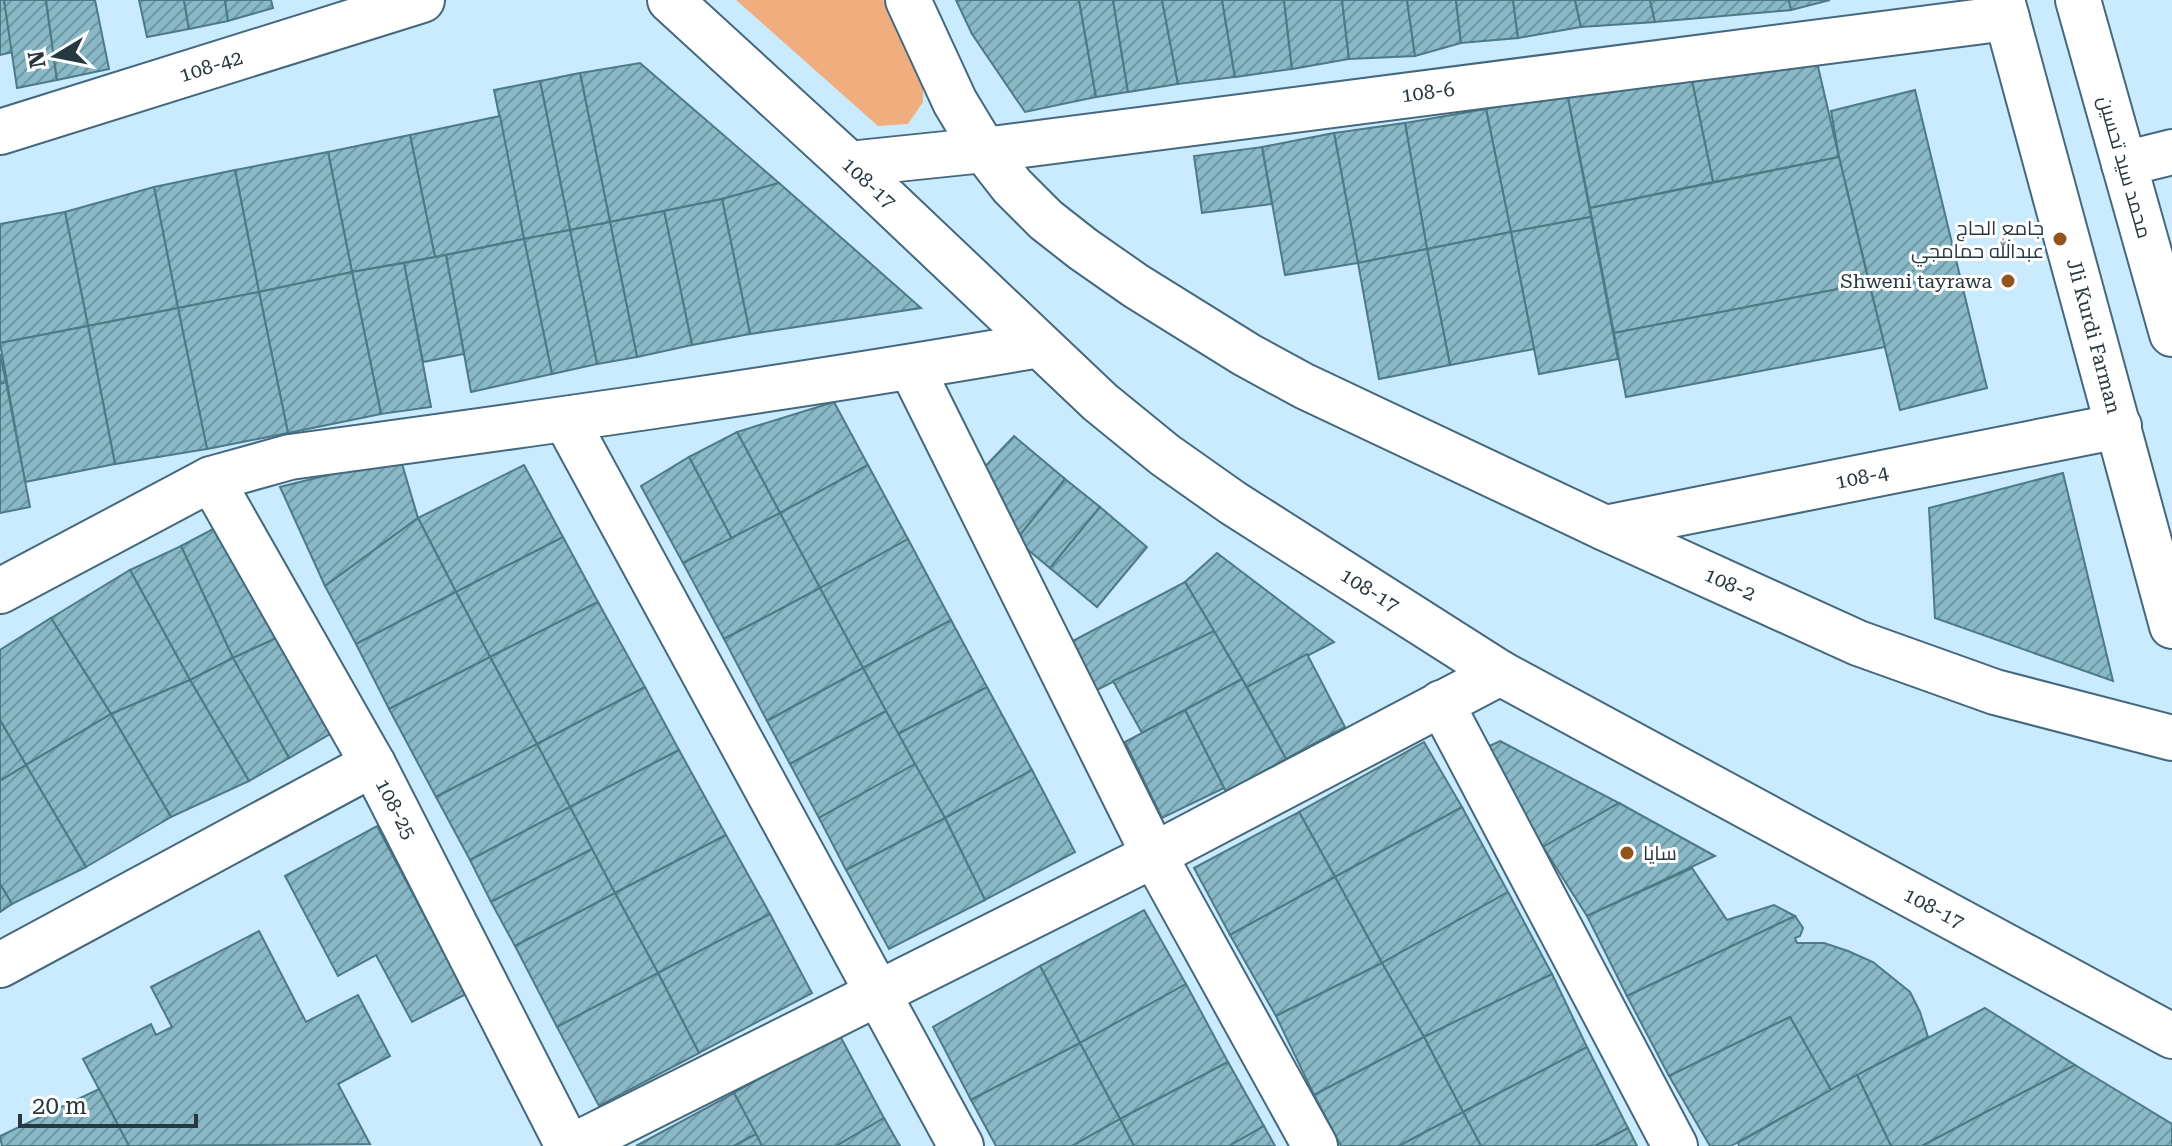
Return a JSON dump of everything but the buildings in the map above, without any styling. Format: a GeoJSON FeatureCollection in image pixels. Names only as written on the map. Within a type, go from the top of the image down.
{"type":"FeatureCollection","features":[{"type":"Feature","properties":{"kind":"street","name":"108-42"},"geometry":{"type":"LineString","coordinates":[[0,132],[422,0]]}},
{"type":"Feature","properties":{"kind":"street","name":"108-17"},"geometry":{"type":"LineString","coordinates":[[670,0],[849,164],[1100,402],[1165,455],[1233,503],[1500,673],[2172,1036]]}},
{"type":"Feature","properties":{"kind":"street","name":"108-2"},"geometry":{"type":"LineString","coordinates":[[908,0],[955,102],[984,150],[1012,186],[1046,220],[1083,249],[1191,322],[1304,386],[1858,643],[1927,669],[2065,712],[2172,738]]}},
{"type":"Feature","properties":{"kind":"street","name":"محمد سید تحسین"},"geometry":{"type":"LineString","coordinates":[[2078,0],[2172,334]]}},
{"type":"Feature","properties":{"kind":"street","name":"108-6"},"geometry":{"type":"LineString","coordinates":[[849,164],[984,150],[2004,9]]}},
{"type":"Feature","properties":{"kind":"street","name":"Jli Kurdi Farman"},"geometry":{"type":"LineString","coordinates":[[2004,9],[2172,626]]}},
{"type":"Feature","properties":{"kind":"street"},"geometry":{"type":"LineString","coordinates":[[2124,164],[2172,152]]}},
{"type":"Feature","properties":{"kind":"street"},"geometry":{"type":"LineString","coordinates":[[0,591],[211,479],[290,457],[566,420],[1039,345]]}},
{"type":"Feature","properties":{"kind":"street"},"geometry":{"type":"LineString","coordinates":[[911,367],[1154,855],[1315,1146]]}},
{"type":"Feature","properties":{"kind":"street"},"geometry":{"type":"LineString","coordinates":[[566,420],[961,1146]]}},
{"type":"Feature","properties":{"kind":"street","name":"108-4"},"geometry":{"type":"LineString","coordinates":[[1605,528],[2119,426]]}},
{"type":"Feature","properties":{"kind":"street","name":"108-25"},"geometry":{"type":"LineString","coordinates":[[211,479],[373,764],[570,1146]]}},
{"type":"Feature","properties":{"kind":"street"},"geometry":{"type":"LineString","coordinates":[[570,1146],[1154,855],[1500,673]]}},
{"type":"Feature","properties":{"kind":"street"},"geometry":{"type":"LineString","coordinates":[[1441,703],[1675,1146]]}},
{"type":"Feature","properties":{"kind":"street"},"geometry":{"type":"LineString","coordinates":[[0,965],[373,764]]}},
{"type":"Feature","properties":{"kind":"shaded area"},"geometry":{"type":"Polygon","coordinates":[[[736,0],[883,0],[923,83],[923,102],[908,124],[878,126],[736,0]]]}},
{"type":"Feature","properties":{"kind":"place","name":"جامع الحاج عبدالله حمامجي"},"geometry":{"type":"Point","coordinates":[2060,239]}},
{"type":"Feature","properties":{"kind":"place","name":"Shweni tayrawa"},"geometry":{"type":"Point","coordinates":[2008,281]}},
{"type":"Feature","properties":{"kind":"place","name":"سايا"},"geometry":{"type":"Point","coordinates":[1627,853]}}]}
